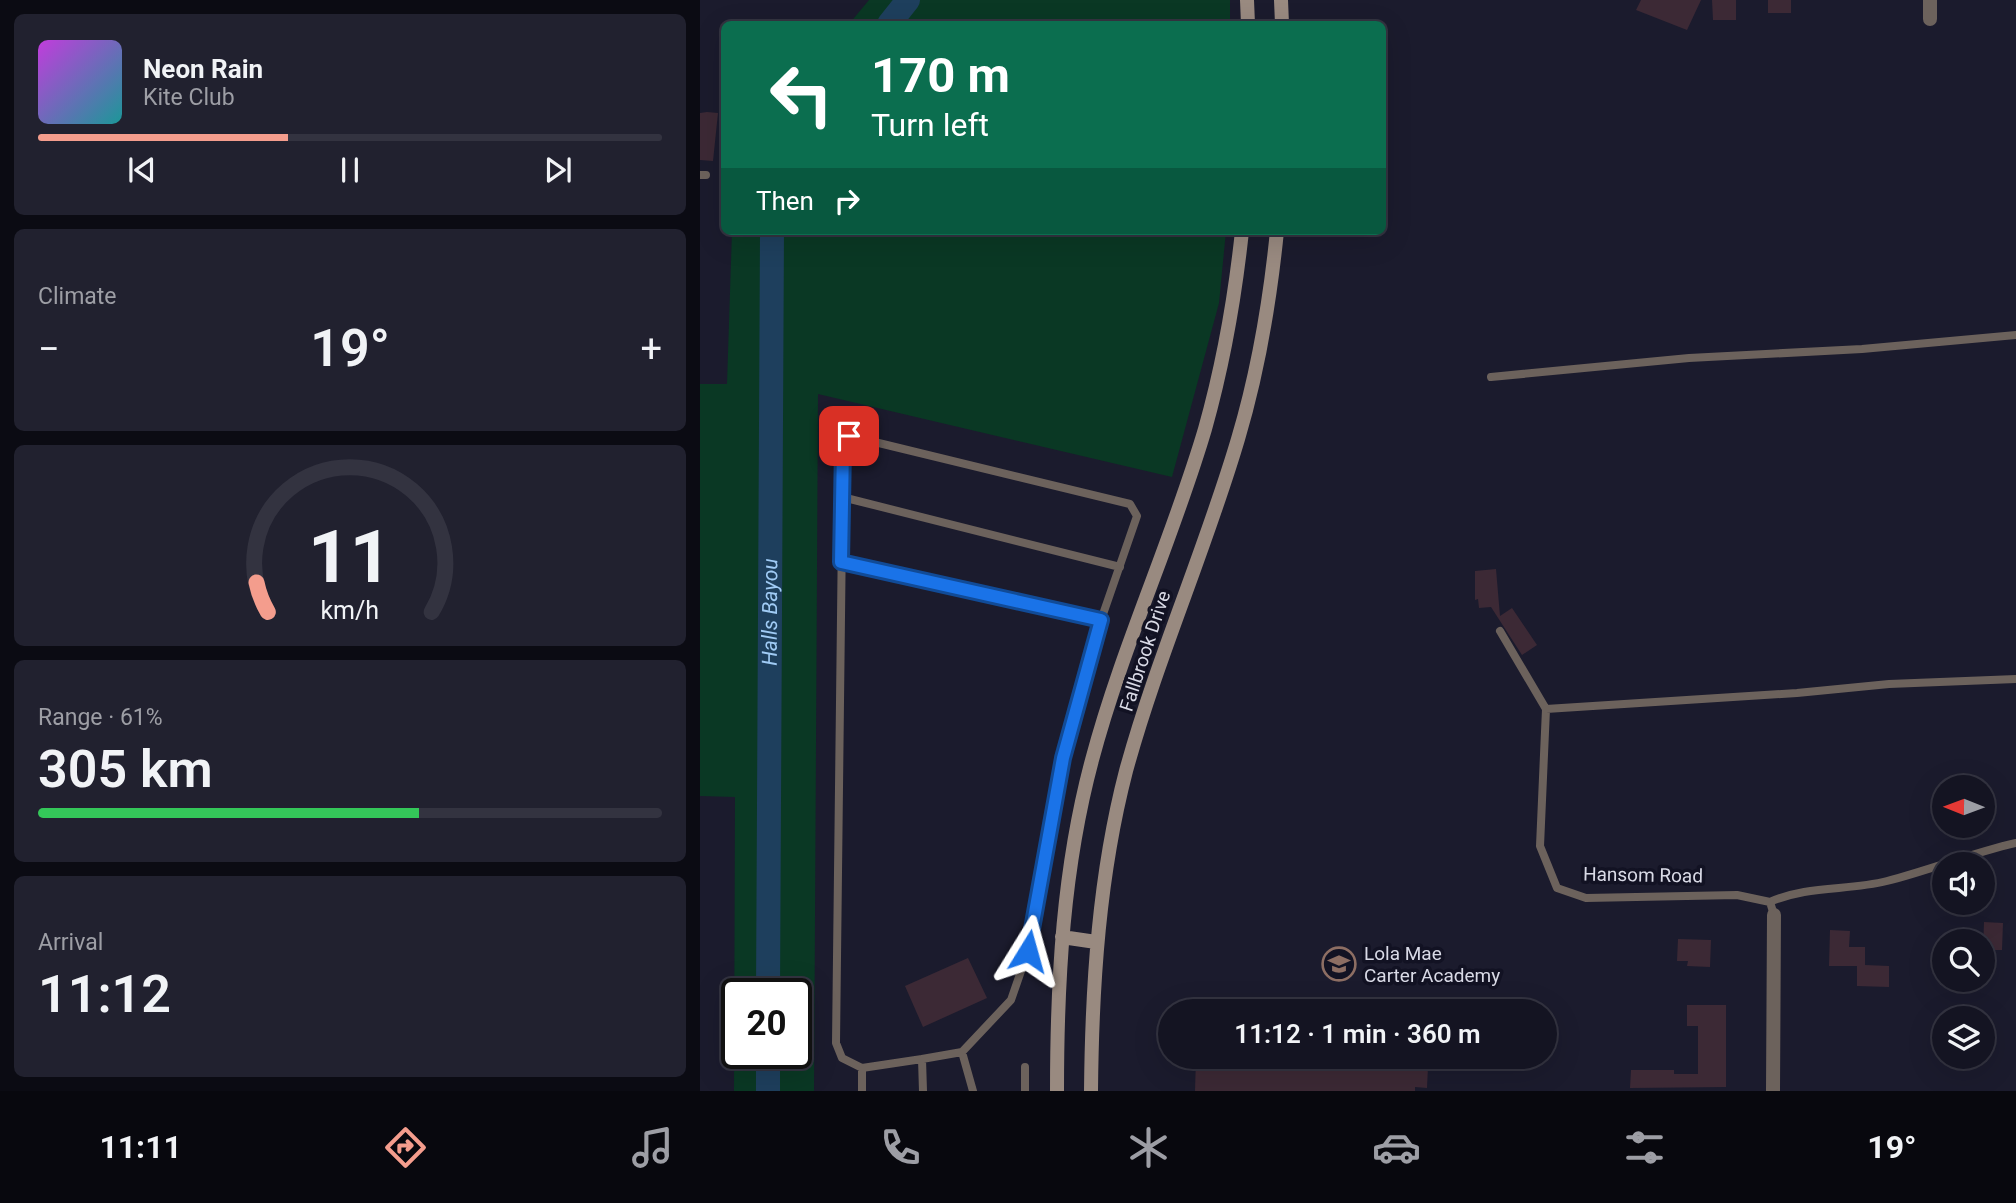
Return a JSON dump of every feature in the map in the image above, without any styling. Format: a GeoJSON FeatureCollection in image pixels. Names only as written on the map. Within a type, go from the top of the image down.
{"type":"FeatureCollection","features":[{"type":"Feature","properties":{"kind":"main road"},"geometry":{"type":"LineString","coordinates":[[1247,0],[1248,21]]}},
{"type":"Feature","properties":{"kind":"main road"},"geometry":{"type":"LineString","coordinates":[[1280,0],[1282,21]]}},
{"type":"Feature","properties":{"kind":"main road","name":"Fallbrook Drive"},"geometry":{"type":"LineString","coordinates":[[1057,1091],[1062,937],[1070,873],[1092,760],[1122,663],[1204,429],[1224,351],[1241,235]]}},
{"type":"Feature","properties":{"kind":"main road","name":"Fallbrook Drive"},"geometry":{"type":"LineString","coordinates":[[1091,1091],[1096,942],[1110,844],[1126,771],[1156,675],[1238,439],[1258,358],[1276,235]]}},
{"type":"Feature","properties":{"kind":"main road"},"geometry":{"type":"LineString","coordinates":[[1062,937],[1096,942]]}},
{"type":"Feature","properties":{"kind":"street"},"geometry":{"type":"LineString","coordinates":[[1930,0],[1930,19]]}},
{"type":"Feature","properties":{"kind":"street"},"geometry":{"type":"LineString","coordinates":[[1772,909],[1773,1091]]}},
{"type":"Feature","properties":{"kind":"lane"},"geometry":{"type":"LineString","coordinates":[[1490,377],[1689,358],[1862,349],[2016,335]]}},
{"type":"Feature","properties":{"kind":"lane"},"geometry":{"type":"LineString","coordinates":[[849,436],[1130,505],[1138,516],[1101,620],[1063,758],[1028,951],[1011,1000],[962,1052],[862,1068],[842,1058],[836,1043],[842,497],[843,447],[849,436]]}},
{"type":"Feature","properties":{"kind":"lane"},"geometry":{"type":"LineString","coordinates":[[842,497],[1120,567]]}},
{"type":"Feature","properties":{"kind":"lane"},"geometry":{"type":"LineString","coordinates":[[841,562],[1101,620]]}},
{"type":"Feature","properties":{"kind":"lane"},"geometry":{"type":"LineString","coordinates":[[1500,631],[1545,709],[1797,693],[1889,684],[2016,679]]}},
{"type":"Feature","properties":{"kind":"lane","name":"Hansom Road"},"geometry":{"type":"LineString","coordinates":[[1545,709],[1540,846],[1557,888],[1586,898],[1737,895],[1772,909]]}},
{"type":"Feature","properties":{"kind":"lane"},"geometry":{"type":"LineString","coordinates":[[1772,909],[1790,893],[1885,881],[1972,853],[2016,843]]}},
{"type":"Feature","properties":{"kind":"lane"},"geometry":{"type":"LineString","coordinates":[[962,1052],[973,1091]]}},
{"type":"Feature","properties":{"kind":"lane"},"geometry":{"type":"LineString","coordinates":[[922,1059],[923,1091]]}},
{"type":"Feature","properties":{"kind":"lane"},"geometry":{"type":"LineString","coordinates":[[1025,1067],[1025,1091]]}},
{"type":"Feature","properties":{"kind":"lane"},"geometry":{"type":"LineString","coordinates":[[862,1068],[862,1091]]}},
{"type":"Feature","properties":{"kind":"green space"},"geometry":{"type":"Polygon","coordinates":[[[869,0],[1230,0],[1230,21],[852,21],[869,0]]]}},
{"type":"Feature","properties":{"kind":"green space"},"geometry":{"type":"Polygon","coordinates":[[[732,235],[1226,235],[1219,303],[1172,477],[818,394],[814,1091],[734,1091],[734,1069],[812,1069],[812,978],[734,978],[735,797],[700,796],[700,384],[727,384],[732,235]]]}},
{"type":"Feature","properties":{"kind":"building"},"geometry":{"type":"Polygon","coordinates":[[[1641,0],[1701,0],[1687,30],[1636,10],[1641,0]]]}},
{"type":"Feature","properties":{"kind":"building"},"geometry":{"type":"Polygon","coordinates":[[[1712,0],[1736,0],[1736,20],[1713,20],[1712,0]]]}},
{"type":"Feature","properties":{"kind":"building"},"geometry":{"type":"Polygon","coordinates":[[[1768,0],[1791,0],[1791,13],[1768,13],[1768,0]]]}},
{"type":"Feature","properties":{"kind":"building"},"geometry":{"type":"Polygon","coordinates":[[[700,113],[718,113],[713,161],[700,160],[700,113]]]}},
{"type":"Feature","properties":{"kind":"building"},"geometry":{"type":"Polygon","coordinates":[[[1496,569],[1500,616],[1512,608],[1537,645],[1522,655],[1491,607],[1479,608],[1478,599],[1475,600],[1475,571],[1496,569]]]}},
{"type":"Feature","properties":{"kind":"building"},"geometry":{"type":"Polygon","coordinates":[[[1984,922],[2003,923],[2002,950],[1995,950],[1995,929],[1984,929],[1984,922]]]}},
{"type":"Feature","properties":{"kind":"building"},"geometry":{"type":"Polygon","coordinates":[[[1830,930],[1850,931],[1849,947],[1865,947],[1865,965],[1889,966],[1889,987],[1857,986],[1857,966],[1829,966],[1830,930]]]}},
{"type":"Feature","properties":{"kind":"building"},"geometry":{"type":"Polygon","coordinates":[[[1678,939],[1711,940],[1710,967],[1687,966],[1688,961],[1677,961],[1678,939]]]}},
{"type":"Feature","properties":{"kind":"building"},"geometry":{"type":"Polygon","coordinates":[[[968,958],[987,998],[923,1027],[905,986],[968,958]]]}},
{"type":"Feature","properties":{"kind":"building"},"geometry":{"type":"Polygon","coordinates":[[[1687,1005],[1726,1005],[1726,1087],[1630,1088],[1631,1070],[1674,1070],[1674,1074],[1698,1074],[1698,1026],[1687,1026],[1687,1005]]]}},
{"type":"Feature","properties":{"kind":"building"},"geometry":{"type":"Polygon","coordinates":[[[1196,1069],[1428,1069],[1427,1088],[1415,1087],[1415,1091],[1195,1091],[1196,1069]]]}},
{"type":"Feature","properties":{"kind":"waterway","name":"Halls Bayou"},"geometry":{"type":"LineString","coordinates":[[891,21],[908,0]]}},
{"type":"Feature","properties":{"kind":"waterway","name":"Halls Bayou"},"geometry":{"type":"LineString","coordinates":[[768,978],[772,235]]}},
{"type":"Feature","properties":{"kind":"waterway","name":"Halls Bayou"},"geometry":{"type":"LineString","coordinates":[[768,1069],[768,1091]]}},
{"type":"Feature","properties":{"kind":"place","name":"Lola Mae Carter Academy"},"geometry":{"type":"Point","coordinates":[1339,964]}},
{"type":"Feature","properties":{"kind":"route"},"geometry":{"type":"LineString","coordinates":[[849,436],[843,447],[841,562],[1101,620],[1063,758],[1032,917],[1028,951]]}}]}
